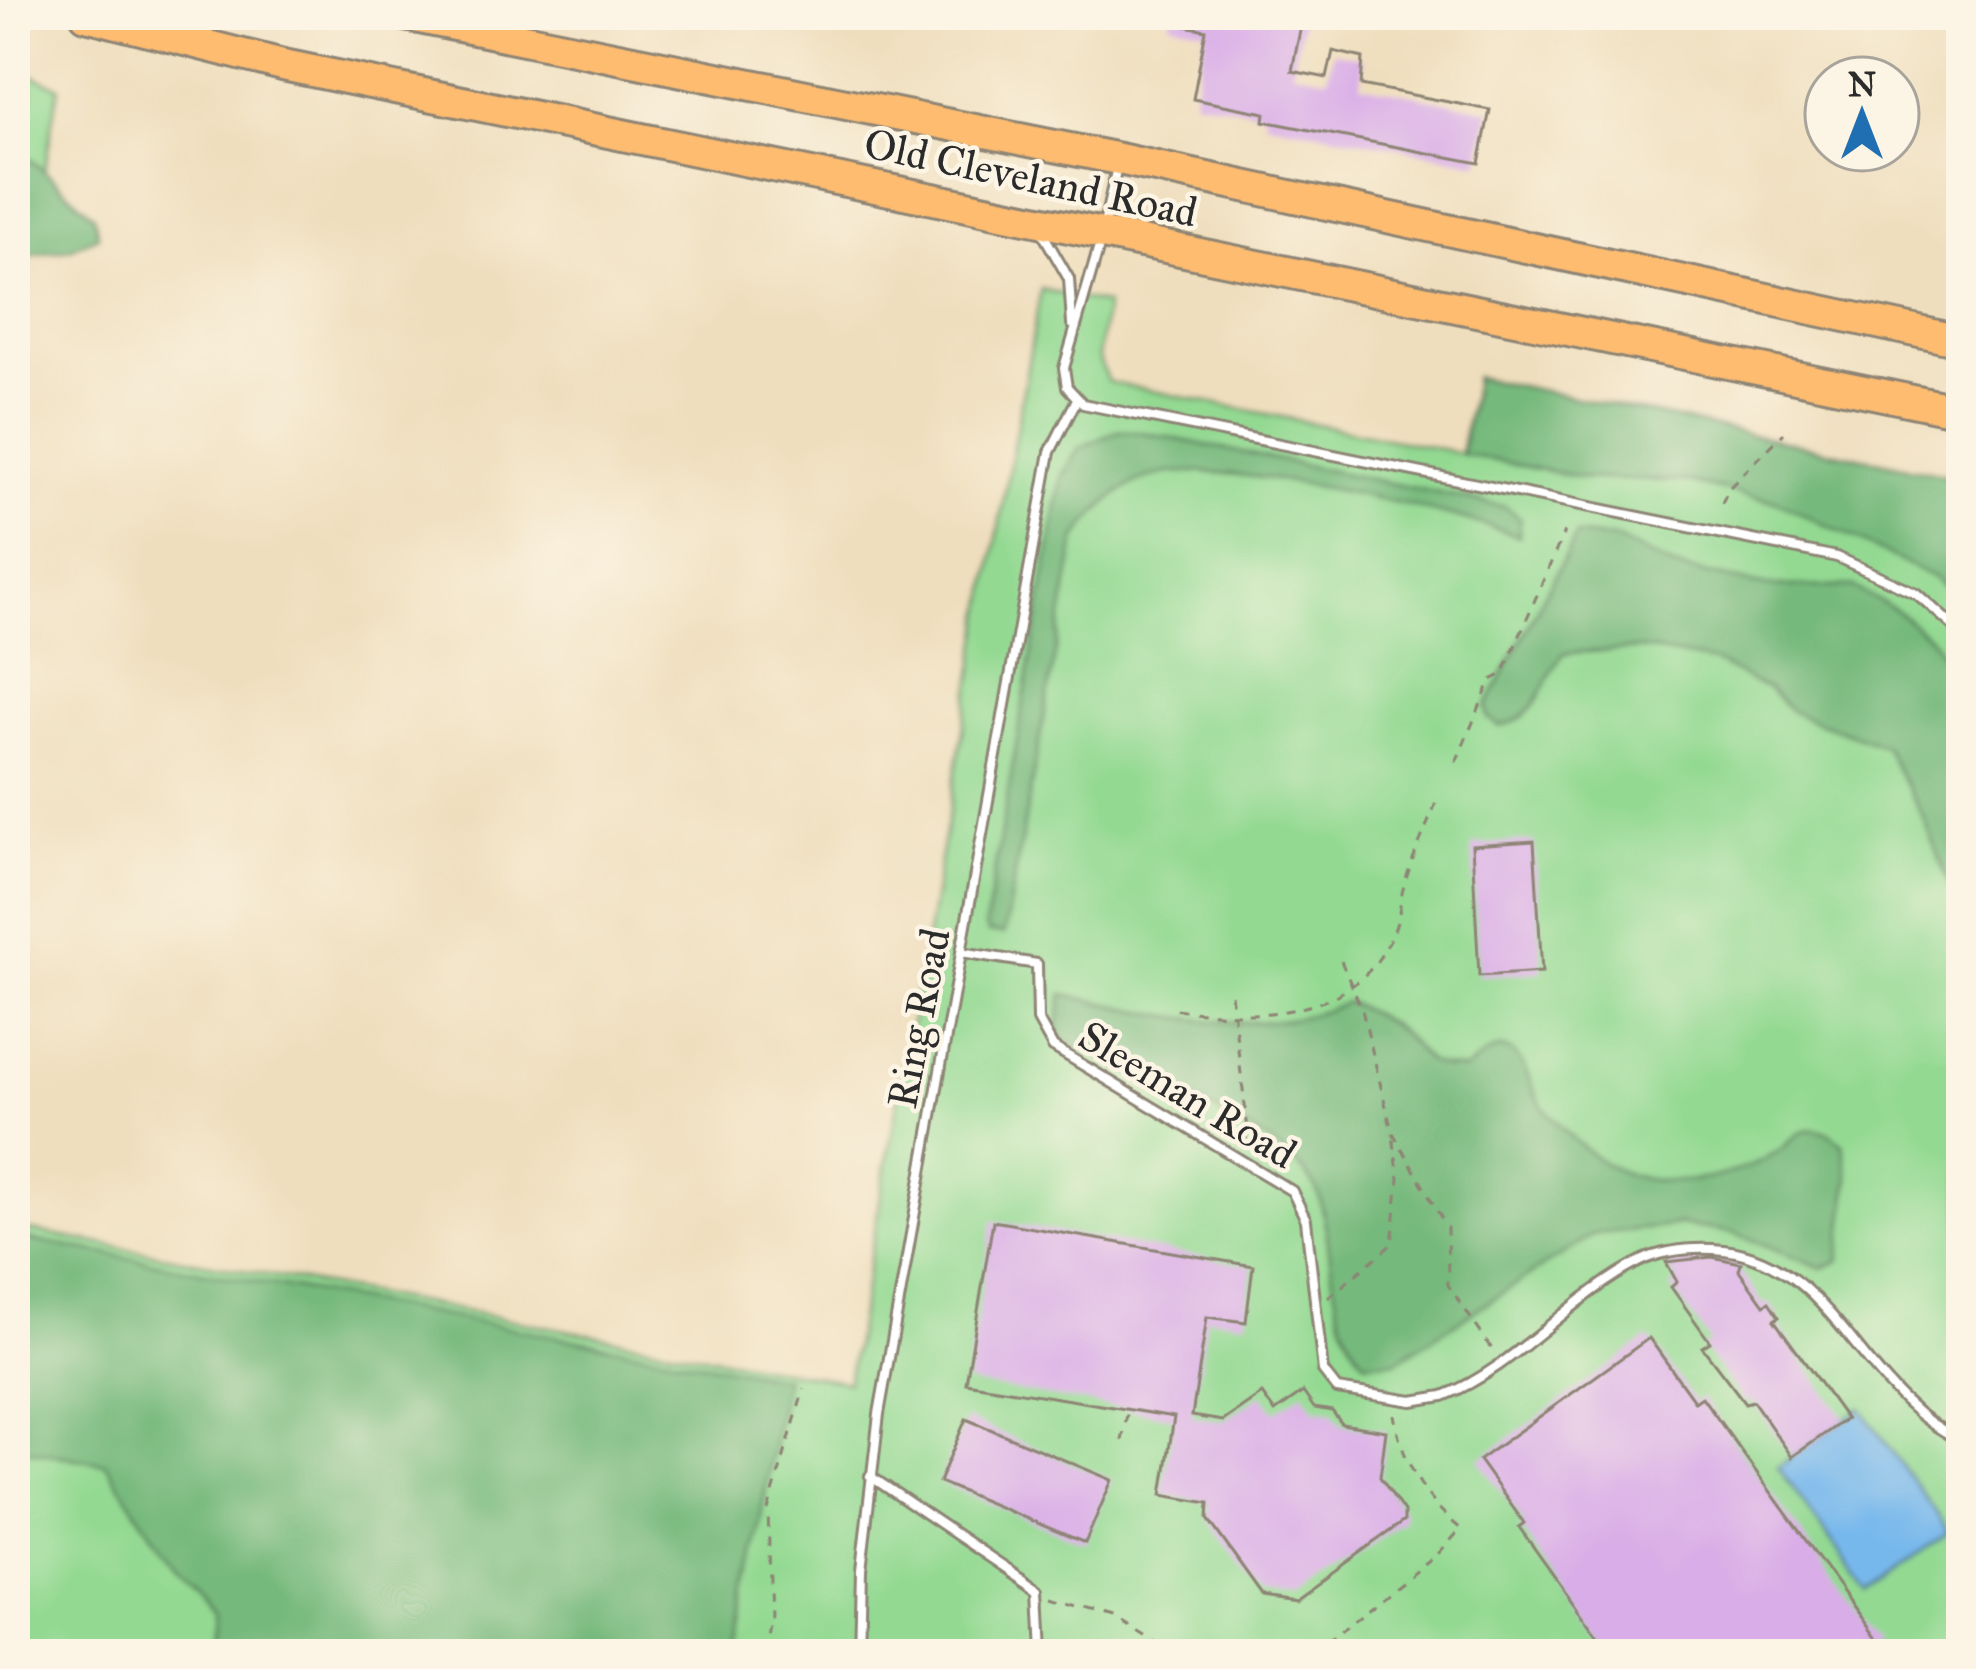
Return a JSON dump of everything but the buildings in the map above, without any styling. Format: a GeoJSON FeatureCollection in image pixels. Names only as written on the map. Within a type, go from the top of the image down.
{"type":"FeatureCollection","features":[{"type":"Feature","properties":{"kind":"highway","name":"Old Cleveland Road"},"geometry":{"type":"LineString","coordinates":[[86,15],[283,65],[1961,411]]}},
{"type":"Feature","properties":{"kind":"highway","name":"Old Cleveland Road"},"geometry":{"type":"LineString","coordinates":[[405,15],[1119,159],[1961,340]]}},
{"type":"Feature","properties":{"kind":"lane"},"geometry":{"type":"LineString","coordinates":[[1072,326],[1090,289],[1119,159]]}},
{"type":"Feature","properties":{"kind":"lane"},"geometry":{"type":"LineString","coordinates":[[1036,220],[1069,279],[1072,326],[1065,379],[1076,401],[1838,557],[1916,593],[1961,633]]}},
{"type":"Feature","properties":{"kind":"lane","name":"Ring Road"},"geometry":{"type":"LineString","coordinates":[[859,1654],[870,1476],[1051,452],[1076,401]]}},
{"type":"Feature","properties":{"kind":"lane","name":"Sleeman Road"},"geometry":{"type":"LineString","coordinates":[[961,952],[1037,964],[1038,1021],[1047,1042],[1292,1191],[1303,1206],[1321,1360],[1330,1384],[1394,1400],[1443,1396],[1636,1264],[1680,1250],[1732,1251],[1774,1264],[1811,1290],[1879,1376],[1961,1439]]}},
{"type":"Feature","properties":{"kind":"lane"},"geometry":{"type":"LineString","coordinates":[[1961,1170],[1961,1306]]}},
{"type":"Feature","properties":{"kind":"lane"},"geometry":{"type":"LineString","coordinates":[[870,1476],[1040,1591],[1043,1654]]}},
{"type":"Feature","properties":{"kind":"lane"},"geometry":{"type":"LineString","coordinates":[[1507,1654],[1535,1654]]}},
{"type":"Feature","properties":{"kind":"path"},"geometry":{"type":"LineString","coordinates":[[1722,503],[1729,488],[1784,434]]}},
{"type":"Feature","properties":{"kind":"path"},"geometry":{"type":"LineString","coordinates":[[1456,762],[1491,680],[1503,674],[1564,532]]}},
{"type":"Feature","properties":{"kind":"path"},"geometry":{"type":"LineString","coordinates":[[1176,1009],[1233,1017],[1305,1010],[1353,986],[1374,965],[1396,926],[1403,889],[1436,802]]}},
{"type":"Feature","properties":{"kind":"path"},"geometry":{"type":"LineString","coordinates":[[1316,1304],[1337,1294],[1392,1244],[1399,1179],[1392,1131],[1353,986],[1341,961]]}},
{"type":"Feature","properties":{"kind":"path"},"geometry":{"type":"LineString","coordinates":[[1232,994],[1248,1129],[1244,1146],[1265,1159],[1263,1172]]}},
{"type":"Feature","properties":{"kind":"path"},"geometry":{"type":"LineString","coordinates":[[1392,1131],[1447,1228],[1448,1285],[1500,1360]]}},
{"type":"Feature","properties":{"kind":"path"},"geometry":{"type":"LineString","coordinates":[[765,1654],[771,1621],[768,1510],[804,1388]]}},
{"type":"Feature","properties":{"kind":"path"},"geometry":{"type":"LineString","coordinates":[[1311,1654],[1382,1601],[1461,1529],[1431,1505],[1404,1452],[1394,1400]]}},
{"type":"Feature","properties":{"kind":"path"},"geometry":{"type":"LineString","coordinates":[[1121,1441],[1128,1409]]}},
{"type":"Feature","properties":{"kind":"path"},"geometry":{"type":"LineString","coordinates":[[1041,1601],[1087,1606],[1173,1654]]}},
{"type":"Feature","properties":{"kind":"green space"},"geometry":{"type":"Polygon","coordinates":[[[15,50],[23,54],[32,96],[19,149],[94,215],[98,236],[70,249],[15,258],[15,50]]]}},
{"type":"Feature","properties":{"kind":"green space"},"geometry":{"type":"Polygon","coordinates":[[[15,68],[59,87],[15,338],[15,68]]]}},
{"type":"Feature","properties":{"kind":"green space"},"geometry":{"type":"Polygon","coordinates":[[[1041,289],[1106,305],[1098,357],[1108,382],[1460,453],[1475,377],[1961,478],[1961,1654],[15,1654],[15,1228],[848,1382],[1041,289]]]}},
{"type":"Feature","properties":{"kind":"green space"},"geometry":{"type":"Polygon","coordinates":[[[1475,377],[1961,478],[1961,600],[1935,578],[1776,501],[1689,482],[1584,478],[1461,454],[1475,377]]]}},
{"type":"Feature","properties":{"kind":"green space"},"geometry":{"type":"Polygon","coordinates":[[[1118,431],[1142,432],[1506,507],[1520,518],[1519,536],[1394,502],[1236,475],[1162,474],[1112,498],[1076,540],[1004,934],[988,933],[985,926],[1062,478],[1079,448],[1118,431]]]}},
{"type":"Feature","properties":{"kind":"green space"},"geometry":{"type":"Polygon","coordinates":[[[1576,535],[1615,539],[1673,567],[1766,586],[1853,587],[1896,610],[1932,640],[1961,684],[1961,916],[1923,817],[1884,746],[1792,712],[1768,689],[1715,662],[1643,649],[1564,653],[1524,716],[1499,726],[1488,718],[1486,707],[1576,535]]]}},
{"type":"Feature","properties":{"kind":"green space"},"geometry":{"type":"Polygon","coordinates":[[[1063,994],[1169,1016],[1243,1022],[1314,1014],[1347,1002],[1394,1027],[1437,1065],[1464,1070],[1488,1053],[1504,1049],[1523,1065],[1544,1108],[1583,1148],[1618,1170],[1649,1179],[1688,1181],[1728,1173],[1765,1159],[1802,1132],[1820,1130],[1843,1144],[1849,1178],[1839,1262],[1823,1268],[1735,1233],[1680,1225],[1594,1234],[1396,1361],[1366,1362],[1344,1326],[1319,1196],[1305,1173],[1245,1127],[1063,1040],[1058,1027],[1063,994]]]}},
{"type":"Feature","properties":{"kind":"green space"},"geometry":{"type":"Polygon","coordinates":[[[15,1237],[785,1378],[737,1654],[213,1654],[215,1613],[174,1569],[106,1464],[15,1448],[15,1237]]]}},
{"type":"Feature","properties":{"kind":"water"},"geometry":{"type":"Polygon","coordinates":[[[1861,1408],[1949,1532],[1866,1590],[1778,1467],[1861,1408]]]}}]}
